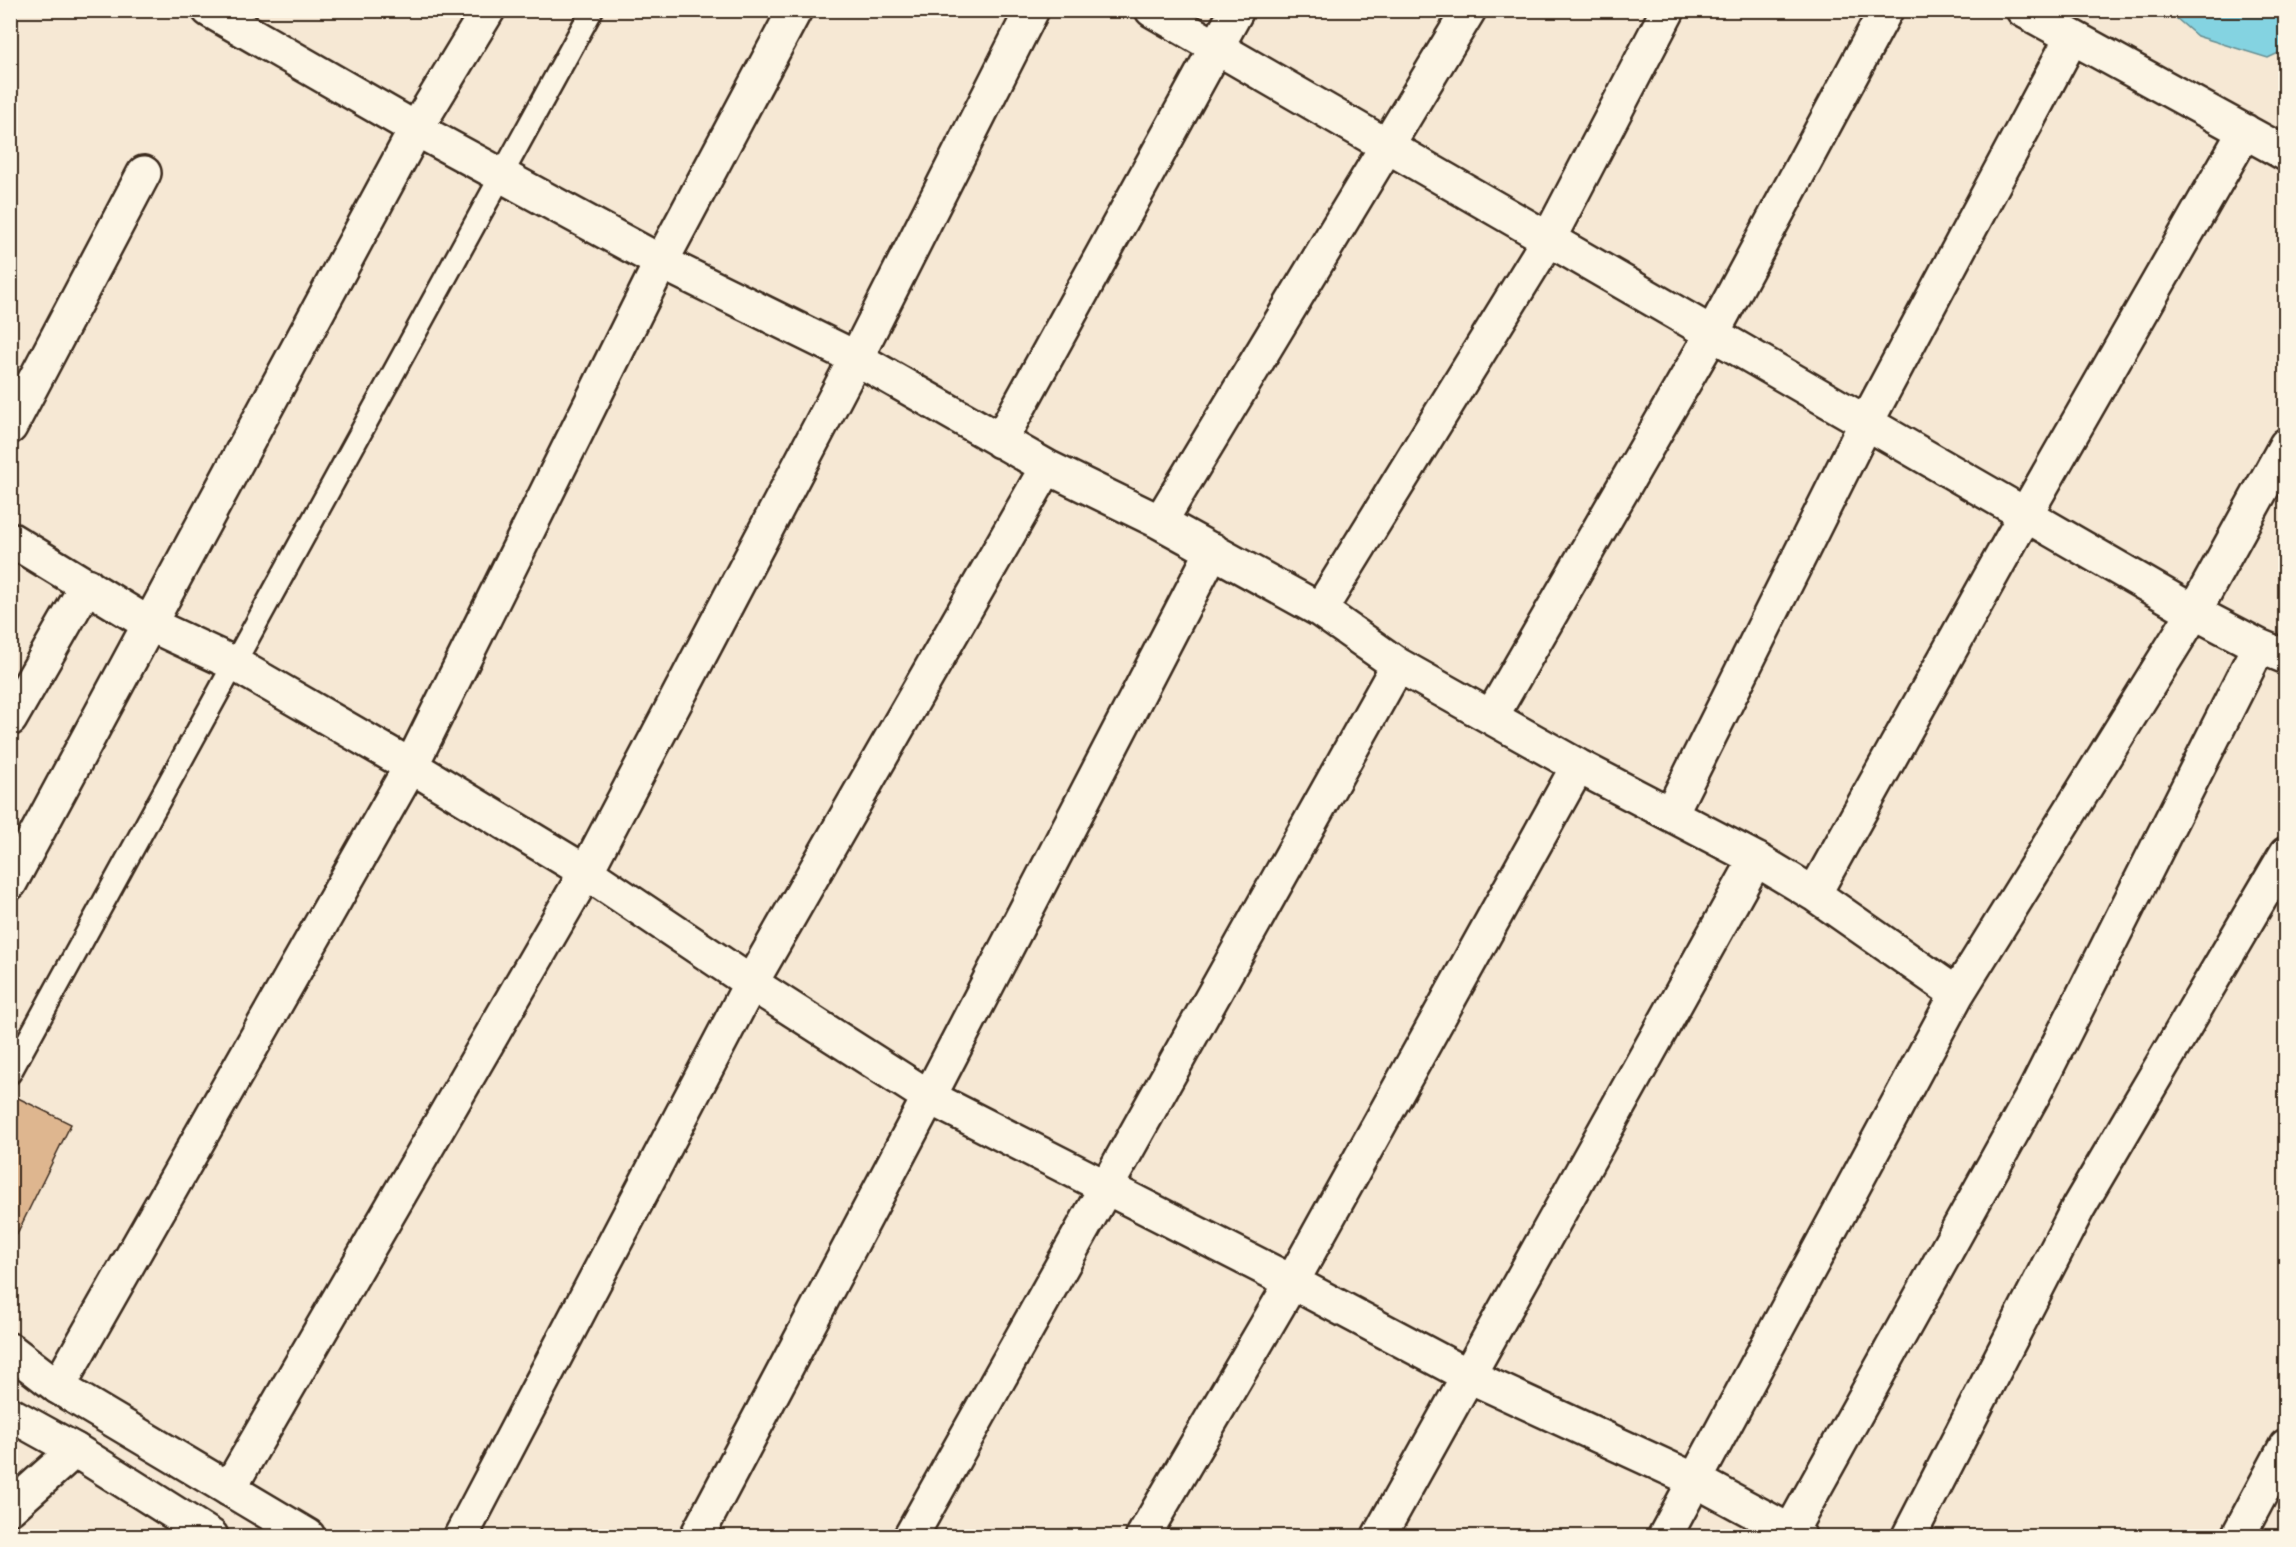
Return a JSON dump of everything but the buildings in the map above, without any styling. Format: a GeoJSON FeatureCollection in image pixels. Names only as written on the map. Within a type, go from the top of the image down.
{"type":"FeatureCollection","features":[{"type":"Feature","properties":{"kind":"street"},"geometry":{"type":"LineString","coordinates":[[209,10],[416,129],[661,262],[856,358],[1047,467],[1160,522],[1320,610],[1398,665],[1578,766],[1756,859],[1814,894],[1957,994]]}},
{"type":"Feature","properties":{"kind":"street"},"geometry":{"type":"LineString","coordinates":[[10,883],[416,129],[488,10]]}},
{"type":"Feature","properties":{"kind":"street"},"geometry":{"type":"LineString","coordinates":[[58,1387],[411,766],[661,262],[795,10]]}},
{"type":"Feature","properties":{"kind":"street"},"geometry":{"type":"LineString","coordinates":[[229,1489],[586,872],[856,358],[1032,10]]}},
{"type":"Feature","properties":{"kind":"street"},"geometry":{"type":"LineString","coordinates":[[10,539],[149,624],[233,663],[411,766],[586,872],[751,983],[929,1097],[1292,1282],[1467,1375],[1697,1481],[1793,1535],[2272,651],[2194,612],[1152,10]]}},
{"type":"Feature","properties":{"kind":"street"},"geometry":{"type":"LineString","coordinates":[[1000,441],[1238,10]]}},
{"type":"Feature","properties":{"kind":"street"},"geometry":{"type":"LineString","coordinates":[[1160,522],[1469,10]]}},
{"type":"Feature","properties":{"kind":"street"},"geometry":{"type":"LineString","coordinates":[[1320,610],[1548,240],[1668,10]]}},
{"type":"Feature","properties":{"kind":"street"},"geometry":{"type":"LineString","coordinates":[[1491,717],[1712,334],[1886,10]]}},
{"type":"Feature","properties":{"kind":"street"},"geometry":{"type":"LineString","coordinates":[[2023,10],[2286,154]]}},
{"type":"Feature","properties":{"kind":"street"},"geometry":{"type":"LineString","coordinates":[[1671,813],[1866,423],[2072,37]]}},
{"type":"Feature","properties":{"kind":"street"},"geometry":{"type":"LineString","coordinates":[[1814,894],[2025,515],[2245,131]]}},
{"type":"Feature","properties":{"kind":"street"},"geometry":{"type":"LineString","coordinates":[[10,426],[144,172]]}},
{"type":"Feature","properties":{"kind":"street"},"geometry":{"type":"LineString","coordinates":[[1665,1536],[1697,1481],[1957,994],[2194,612],[2286,446]]}},
{"type":"Feature","properties":{"kind":"street"},"geometry":{"type":"LineString","coordinates":[[461,1536],[751,983],[1047,467]]}},
{"type":"Feature","properties":{"kind":"street"},"geometry":{"type":"LineString","coordinates":[[697,1536],[929,1097],[1213,550]]}},
{"type":"Feature","properties":{"kind":"street"},"geometry":{"type":"LineString","coordinates":[[10,719],[87,585]]}},
{"type":"Feature","properties":{"kind":"street"},"geometry":{"type":"LineString","coordinates":[[911,1536],[1398,665]]}},
{"type":"Feature","properties":{"kind":"street"},"geometry":{"type":"LineString","coordinates":[[1143,1536],[1292,1282],[1578,766]]}},
{"type":"Feature","properties":{"kind":"street"},"geometry":{"type":"LineString","coordinates":[[1909,1536],[2078,1208],[2286,854]]}},
{"type":"Feature","properties":{"kind":"street"},"geometry":{"type":"LineString","coordinates":[[1379,1536],[1756,859]]}},
{"type":"Feature","properties":{"kind":"street"},"geometry":{"type":"LineString","coordinates":[[10,1350],[58,1387],[308,1536]]}},
{"type":"Feature","properties":{"kind":"street"},"geometry":{"type":"LineString","coordinates":[[10,1414],[75,1450],[211,1536]]}},
{"type":"Feature","properties":{"kind":"street"},"geometry":{"type":"LineString","coordinates":[[2238,1536],[2286,1446]]}},
{"type":"Feature","properties":{"kind":"street"},"geometry":{"type":"LineString","coordinates":[[10,1508],[75,1450]]}},
{"type":"Feature","properties":{"kind":"lane"},"geometry":{"type":"LineString","coordinates":[[10,1073],[592,10]]}},
{"type":"Feature","properties":{"kind":"water"},"geometry":{"type":"Polygon","coordinates":[[[2168,11],[2285,11],[2285,50],[2268,58],[2197,36],[2168,11]]]}}]}
